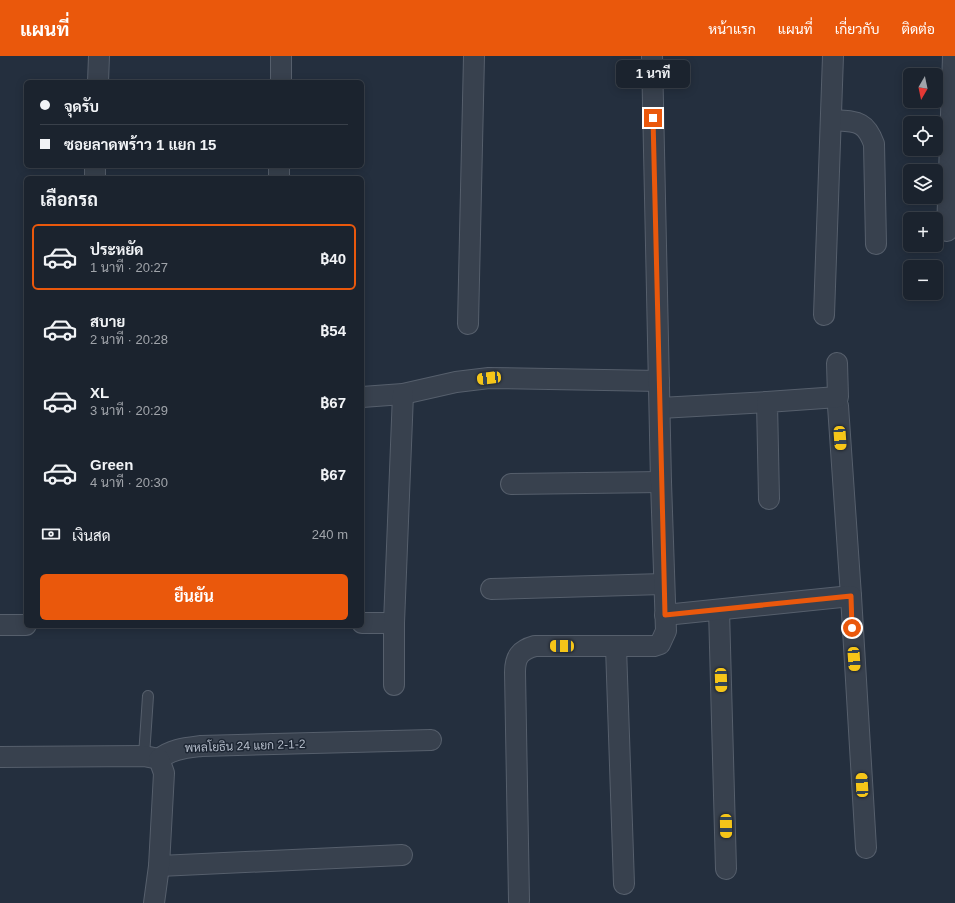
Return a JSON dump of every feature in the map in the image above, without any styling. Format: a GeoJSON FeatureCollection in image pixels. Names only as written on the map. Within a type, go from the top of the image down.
{"type":"FeatureCollection","features":[{"type":"Feature","properties":{"kind":"street"},"geometry":{"type":"LineString","coordinates":[[98,80],[99,56]]}},
{"type":"Feature","properties":{"kind":"street"},"geometry":{"type":"LineString","coordinates":[[280,80],[281,56]]}},
{"type":"Feature","properties":{"kind":"street"},"geometry":{"type":"LineString","coordinates":[[468,324],[474,56]]}},
{"type":"Feature","properties":{"kind":"street"},"geometry":{"type":"LineString","coordinates":[[519,900],[515,662],[519,653],[526,648],[535,646],[654,646],[660,644],[666,632],[663,584],[652,56]]}},
{"type":"Feature","properties":{"kind":"street"},"geometry":{"type":"LineString","coordinates":[[824,315],[833,56]]}},
{"type":"Feature","properties":{"kind":"street"},"geometry":{"type":"LineString","coordinates":[[947,231],[953,56]]}},
{"type":"Feature","properties":{"kind":"street"},"geometry":{"type":"LineString","coordinates":[[831,120],[857,123],[869,130],[874,144],[876,244]]}},
{"type":"Feature","properties":{"kind":"street"},"geometry":{"type":"LineString","coordinates":[[660,408],[838,397],[837,364]]}},
{"type":"Feature","properties":{"kind":"street"},"geometry":{"type":"LineString","coordinates":[[364,397],[403,394],[456,382],[489,378],[659,381]]}},
{"type":"Feature","properties":{"kind":"street"},"geometry":{"type":"LineString","coordinates":[[394,685],[394,623],[403,394]]}},
{"type":"Feature","properties":{"kind":"street"},"geometry":{"type":"LineString","coordinates":[[767,402],[769,499]]}},
{"type":"Feature","properties":{"kind":"street"},"geometry":{"type":"LineString","coordinates":[[838,406],[866,848]]}},
{"type":"Feature","properties":{"kind":"street"},"geometry":{"type":"LineString","coordinates":[[511,484],[661,482]]}},
{"type":"Feature","properties":{"kind":"street"},"geometry":{"type":"LineString","coordinates":[[491,589],[663,584]]}},
{"type":"Feature","properties":{"kind":"street"},"geometry":{"type":"LineString","coordinates":[[665,615],[851,596]]}},
{"type":"Feature","properties":{"kind":"street"},"geometry":{"type":"LineString","coordinates":[[719,610],[726,869]]}},
{"type":"Feature","properties":{"kind":"street"},"geometry":{"type":"LineString","coordinates":[[364,623],[394,623]]}},
{"type":"Feature","properties":{"kind":"street"},"geometry":{"type":"LineString","coordinates":[[0,625],[24,625]]}},
{"type":"Feature","properties":{"kind":"street"},"geometry":{"type":"LineString","coordinates":[[616,647],[624,884]]}},
{"type":"Feature","properties":{"kind":"street","name":"พหลโยธิน 24 แยก 2-1-2"},"geometry":{"type":"LineString","coordinates":[[151,757],[180,748],[201,746],[431,740]]}},
{"type":"Feature","properties":{"kind":"street"},"geometry":{"type":"LineString","coordinates":[[0,757],[151,757],[164,773],[159,866],[154,903]]}},
{"type":"Feature","properties":{"kind":"street"},"geometry":{"type":"LineString","coordinates":[[159,866],[402,855]]}},
{"type":"Feature","properties":{"kind":"lane"},"geometry":{"type":"LineString","coordinates":[[148,696],[151,757]]}},
{"type":"Feature","properties":{"kind":"route"},"geometry":{"type":"LineString","coordinates":[[653,118],[663,584],[665,615],[851,596],[852,628]]}}]}
